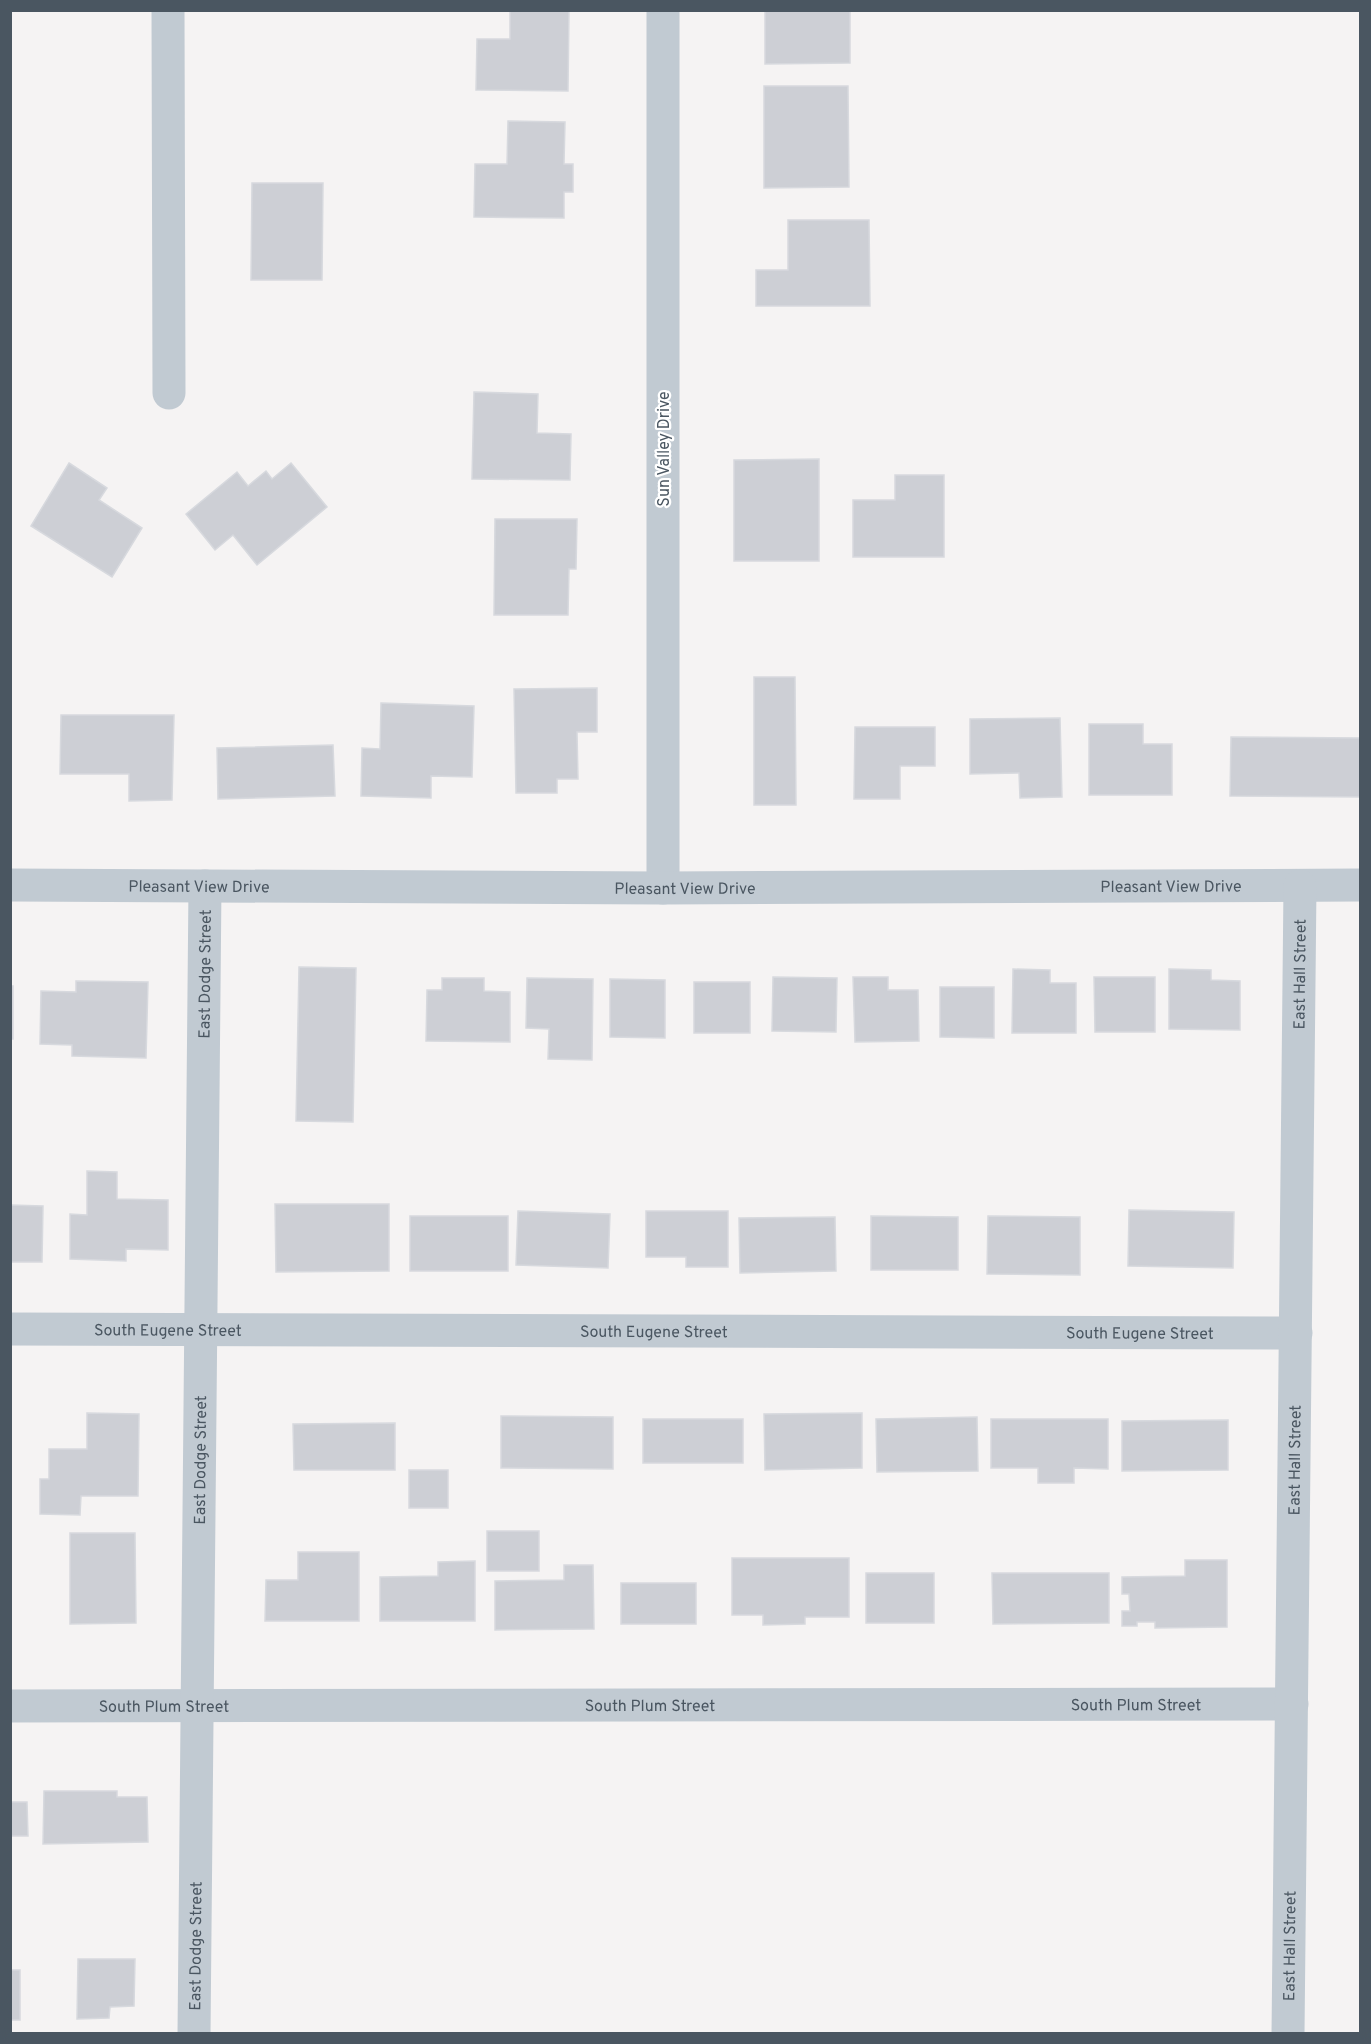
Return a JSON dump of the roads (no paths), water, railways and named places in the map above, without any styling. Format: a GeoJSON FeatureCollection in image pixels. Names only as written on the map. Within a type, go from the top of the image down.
{"type":"FeatureCollection","features":[{"type":"Feature","properties":{"kind":"street"},"geometry":{"type":"LineString","coordinates":[[168,10],[169,393]]}},
{"type":"Feature","properties":{"kind":"street","name":"Sun Valley Drive"},"geometry":{"type":"LineString","coordinates":[[663,10],[663,888]]}},
{"type":"Feature","properties":{"kind":"street","name":"Pleasant View Drive"},"geometry":{"type":"LineString","coordinates":[[10,885],[663,888],[1360,885]]}},
{"type":"Feature","properties":{"kind":"street","name":"East Dodge Street"},"geometry":{"type":"LineString","coordinates":[[194,2034],[205,886]]}},
{"type":"Feature","properties":{"kind":"street","name":"East Hall Street"},"geometry":{"type":"LineString","coordinates":[[1288,2034],[1300,886]]}},
{"type":"Feature","properties":{"kind":"street","name":"South Eugene Street"},"geometry":{"type":"LineString","coordinates":[[10,1329],[1296,1333]]}},
{"type":"Feature","properties":{"kind":"street","name":"South Plum Street"},"geometry":{"type":"LineString","coordinates":[[10,1706],[1292,1704]]}}]}
